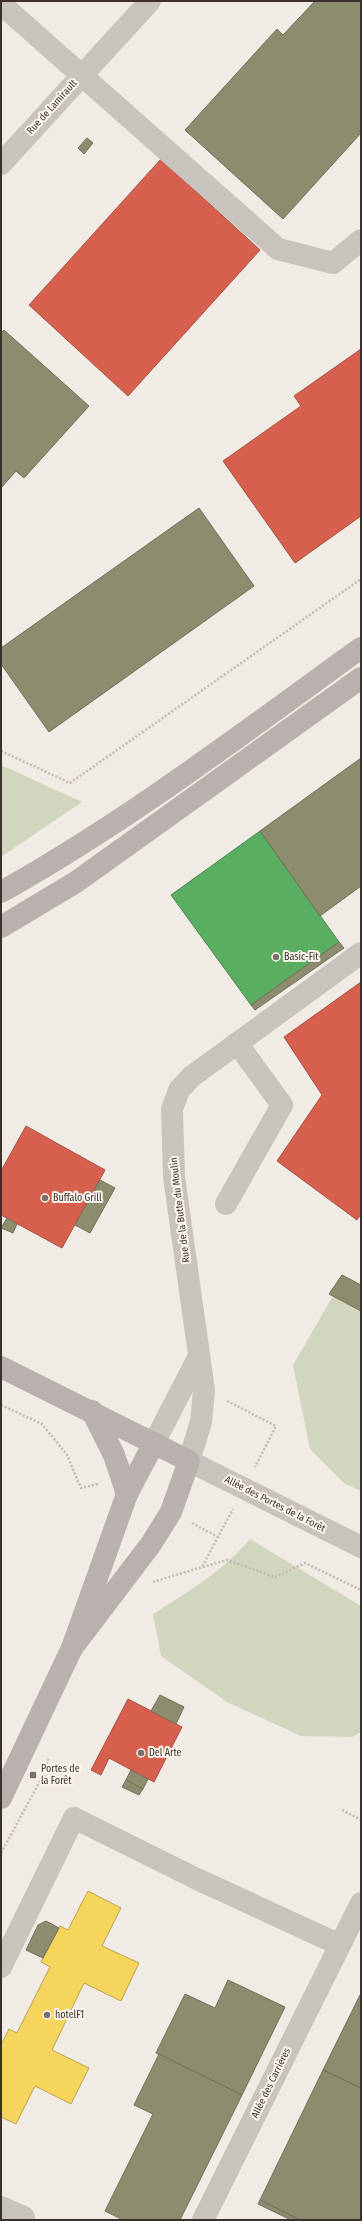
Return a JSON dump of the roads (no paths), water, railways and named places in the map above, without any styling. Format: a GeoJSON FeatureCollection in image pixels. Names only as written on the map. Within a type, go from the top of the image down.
{"type":"FeatureCollection","features":[{"type":"Feature","properties":{"kind":"main road"},"geometry":{"type":"LineString","coordinates":[[1,892],[60,859],[161,792],[361,648]]}},
{"type":"Feature","properties":{"kind":"main road"},"geometry":{"type":"LineString","coordinates":[[1,927],[76,882],[361,678]]}},
{"type":"Feature","properties":{"kind":"main road"},"geometry":{"type":"LineString","coordinates":[[1,1367],[92,1411],[189,1461],[171,1512],[151,1544],[121,1581],[72,1648]]}},
{"type":"Feature","properties":{"kind":"main road"},"geometry":{"type":"LineString","coordinates":[[92,1411],[114,1455],[127,1494]]}},
{"type":"Feature","properties":{"kind":"main road"},"geometry":{"type":"LineString","coordinates":[[1,1798],[72,1648],[127,1494],[154,1443]]}},
{"type":"Feature","properties":{"kind":"street"},"geometry":{"type":"LineString","coordinates":[[150,1],[80,76],[278,249],[333,263],[361,240]]}},
{"type":"Feature","properties":{"kind":"street","name":"Rue de Lamirault"},"geometry":{"type":"LineString","coordinates":[[1,4],[80,76],[1,164]]}},
{"type":"Feature","properties":{"kind":"street","name":"Rue de la Butte du Moulin"},"geometry":{"type":"LineString","coordinates":[[189,1461],[200,1422],[204,1390],[174,1177],[172,1109],[180,1090],[191,1077],[361,953]]}},
{"type":"Feature","properties":{"kind":"street"},"geometry":{"type":"LineString","coordinates":[[226,1204],[282,1105],[237,1043]]}},
{"type":"Feature","properties":{"kind":"street"},"geometry":{"type":"LineString","coordinates":[[154,1443],[199,1356]]}},
{"type":"Feature","properties":{"kind":"street","name":"Allée des Portes de la Forêt"},"geometry":{"type":"LineString","coordinates":[[189,1461],[361,1547]]}},
{"type":"Feature","properties":{"kind":"street"},"geometry":{"type":"LineString","coordinates":[[1,1967],[74,1818],[197,1879],[340,1945]]}},
{"type":"Feature","properties":{"kind":"street","name":"Allée des Carrières"},"geometry":{"type":"LineString","coordinates":[[203,2220],[361,1902]]}},
{"type":"Feature","properties":{"kind":"street"},"geometry":{"type":"LineString","coordinates":[[1,2207],[24,2217]]}},
{"type":"Feature","properties":{"kind":"place","name":"Basic-Fit"},"geometry":{"type":"Point","coordinates":[276,957]}},
{"type":"Feature","properties":{"kind":"place","name":"Buffalo Grill"},"geometry":{"type":"Point","coordinates":[45,1198]}},
{"type":"Feature","properties":{"kind":"place","name":"Del Arte"},"geometry":{"type":"Point","coordinates":[141,1753]}},
{"type":"Feature","properties":{"kind":"place","name":"Portes de la Forêt"},"geometry":{"type":"Point","coordinates":[33,1775]}},
{"type":"Feature","properties":{"kind":"place","name":"hotelF1"},"geometry":{"type":"Point","coordinates":[47,2015]}}]}
